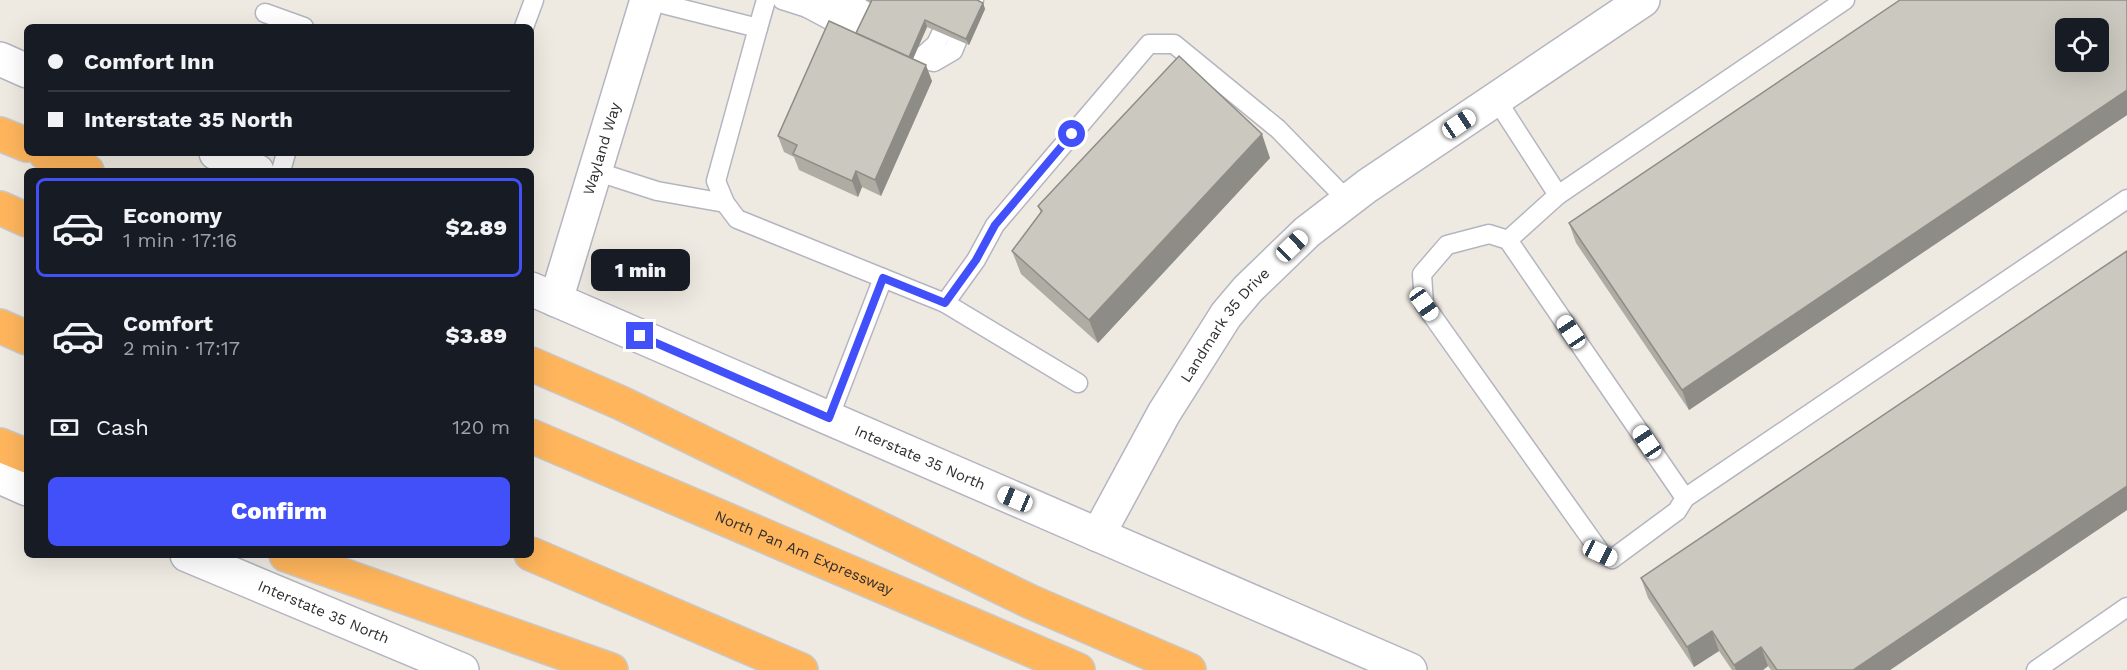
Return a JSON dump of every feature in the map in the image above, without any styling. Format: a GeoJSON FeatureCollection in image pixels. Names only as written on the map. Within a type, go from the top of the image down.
{"type":"FeatureCollection","features":[{"type":"Feature","properties":{"kind":"highway"},"geometry":{"type":"LineString","coordinates":[[0,134],[24,144]]}},
{"type":"Feature","properties":{"kind":"highway"},"geometry":{"type":"LineString","coordinates":[[52,156],[80,168]]}},
{"type":"Feature","properties":{"kind":"highway"},"geometry":{"type":"LineString","coordinates":[[0,208],[24,219]]}},
{"type":"Feature","properties":{"kind":"highway"},"geometry":{"type":"LineString","coordinates":[[0,326],[24,337]]}},
{"type":"Feature","properties":{"kind":"highway"},"geometry":{"type":"LineString","coordinates":[[534,365],[632,408],[1021,598],[1189,670]]}},
{"type":"Feature","properties":{"kind":"highway","name":"North Pan Am Expressway"},"geometry":{"type":"LineString","coordinates":[[534,437],[1078,670]]}},
{"type":"Feature","properties":{"kind":"highway"},"geometry":{"type":"LineString","coordinates":[[0,445],[24,455]]}},
{"type":"Feature","properties":{"kind":"highway"},"geometry":{"type":"LineString","coordinates":[[534,555],[801,670]]}},
{"type":"Feature","properties":{"kind":"highway"},"geometry":{"type":"LineString","coordinates":[[294,558],[611,670]]}},
{"type":"Feature","properties":{"kind":"main road","name":"Wayland Way"},"geometry":{"type":"LineString","coordinates":[[543,295],[595,171],[647,0]]}},
{"type":"Feature","properties":{"kind":"main road","name":"Landmark 35 Drive"},"geometry":{"type":"LineString","coordinates":[[1098,535],[1164,413],[1226,315],[1248,289],[1307,232],[1348,201],[1643,0]]}},
{"type":"Feature","properties":{"kind":"main road"},"geometry":{"type":"LineString","coordinates":[[0,59],[24,70]]}},
{"type":"Feature","properties":{"kind":"main road"},"geometry":{"type":"LineString","coordinates":[[223,156],[250,168]]}},
{"type":"Feature","properties":{"kind":"main road","name":"Interstate 35 North"},"geometry":{"type":"LineString","coordinates":[[543,295],[1410,670]]}},
{"type":"Feature","properties":{"kind":"main road"},"geometry":{"type":"LineString","coordinates":[[0,477],[24,488]]}},
{"type":"Feature","properties":{"kind":"main road","name":"Interstate 35 North"},"geometry":{"type":"LineString","coordinates":[[193,558],[462,670]]}},
{"type":"Feature","properties":{"kind":"lane"},"geometry":{"type":"LineString","coordinates":[[525,24],[534,0]]}},
{"type":"Feature","properties":{"kind":"lane"},"geometry":{"type":"LineString","coordinates":[[647,0],[758,28]]}},
{"type":"Feature","properties":{"kind":"lane"},"geometry":{"type":"LineString","coordinates":[[766,0],[716,181],[725,203],[737,219],[945,303],[1078,383]]}},
{"type":"Feature","properties":{"kind":"lane"},"geometry":{"type":"LineString","coordinates":[[782,0],[807,8],[835,23],[934,62],[953,51],[974,0]]}},
{"type":"Feature","properties":{"kind":"lane"},"geometry":{"type":"LineString","coordinates":[[807,8],[836,8],[839,0]]}},
{"type":"Feature","properties":{"kind":"lane"},"geometry":{"type":"LineString","coordinates":[[835,23],[852,10],[857,0]]}},
{"type":"Feature","properties":{"kind":"lane"},"geometry":{"type":"LineString","coordinates":[[835,23],[861,22],[872,0]]}},
{"type":"Feature","properties":{"kind":"lane"},"geometry":{"type":"LineString","coordinates":[[896,46],[884,33],[901,0]]}},
{"type":"Feature","properties":{"kind":"lane"},"geometry":{"type":"LineString","coordinates":[[896,46],[917,0]]}},
{"type":"Feature","properties":{"kind":"lane"},"geometry":{"type":"LineString","coordinates":[[896,46],[936,44],[957,0]]}},
{"type":"Feature","properties":{"kind":"lane"},"geometry":{"type":"LineString","coordinates":[[1508,240],[1558,195],[1845,0]]}},
{"type":"Feature","properties":{"kind":"lane"},"geometry":{"type":"LineString","coordinates":[[268,13],[296,24]]}},
{"type":"Feature","properties":{"kind":"lane"},"geometry":{"type":"LineString","coordinates":[[945,303],[976,260],[995,225],[1149,44],[1174,44],[1278,129],[1348,201]]}},
{"type":"Feature","properties":{"kind":"lane"},"geometry":{"type":"LineString","coordinates":[[1496,99],[1558,195]]}},
{"type":"Feature","properties":{"kind":"lane"},"geometry":{"type":"LineString","coordinates":[[595,171],[657,191],[725,203]]}},
{"type":"Feature","properties":{"kind":"lane"},"geometry":{"type":"LineString","coordinates":[[1685,498],[1508,240],[1489,234],[1447,245],[1422,274],[1424,304],[1600,553],[1612,559],[1677,511],[1685,498],[2127,199]]}},
{"type":"Feature","properties":{"kind":"lane"},"geometry":{"type":"LineString","coordinates":[[829,418],[883,278]]}},
{"type":"Feature","properties":{"kind":"lane"},"geometry":{"type":"LineString","coordinates":[[2036,670],[2127,607]]}},
{"type":"Feature","properties":{"kind":"building"},"geometry":{"type":"Polygon","coordinates":[[[872,0],[977,0],[983,3],[966,39],[925,20],[909,57],[856,33],[872,0]]]}},
{"type":"Feature","properties":{"kind":"building"},"geometry":{"type":"Polygon","coordinates":[[[1900,0],[2127,0],[2127,90],[1682,390],[1569,223],[1900,0]]]}},
{"type":"Feature","properties":{"kind":"building"},"geometry":{"type":"Polygon","coordinates":[[[829,21],[926,65],[875,180],[856,171],[852,181],[793,154],[797,145],[778,136],[829,21]]]}},
{"type":"Feature","properties":{"kind":"building"},"geometry":{"type":"Polygon","coordinates":[[[1179,56],[1262,134],[1089,320],[1012,251],[1042,211],[1038,206],[1179,56]]]}},
{"type":"Feature","properties":{"kind":"building"},"geometry":{"type":"Polygon","coordinates":[[[2127,251],[2127,486],[1853,670],[1777,670],[1761,647],[1734,665],[1712,631],[1687,647],[1641,578],[2127,251]]]}},
{"type":"Feature","properties":{"kind":"route"},"geometry":{"type":"LineString","coordinates":[[640,336],[829,418],[883,278],[945,303],[976,260],[995,225],[1072,134]]}}]}
